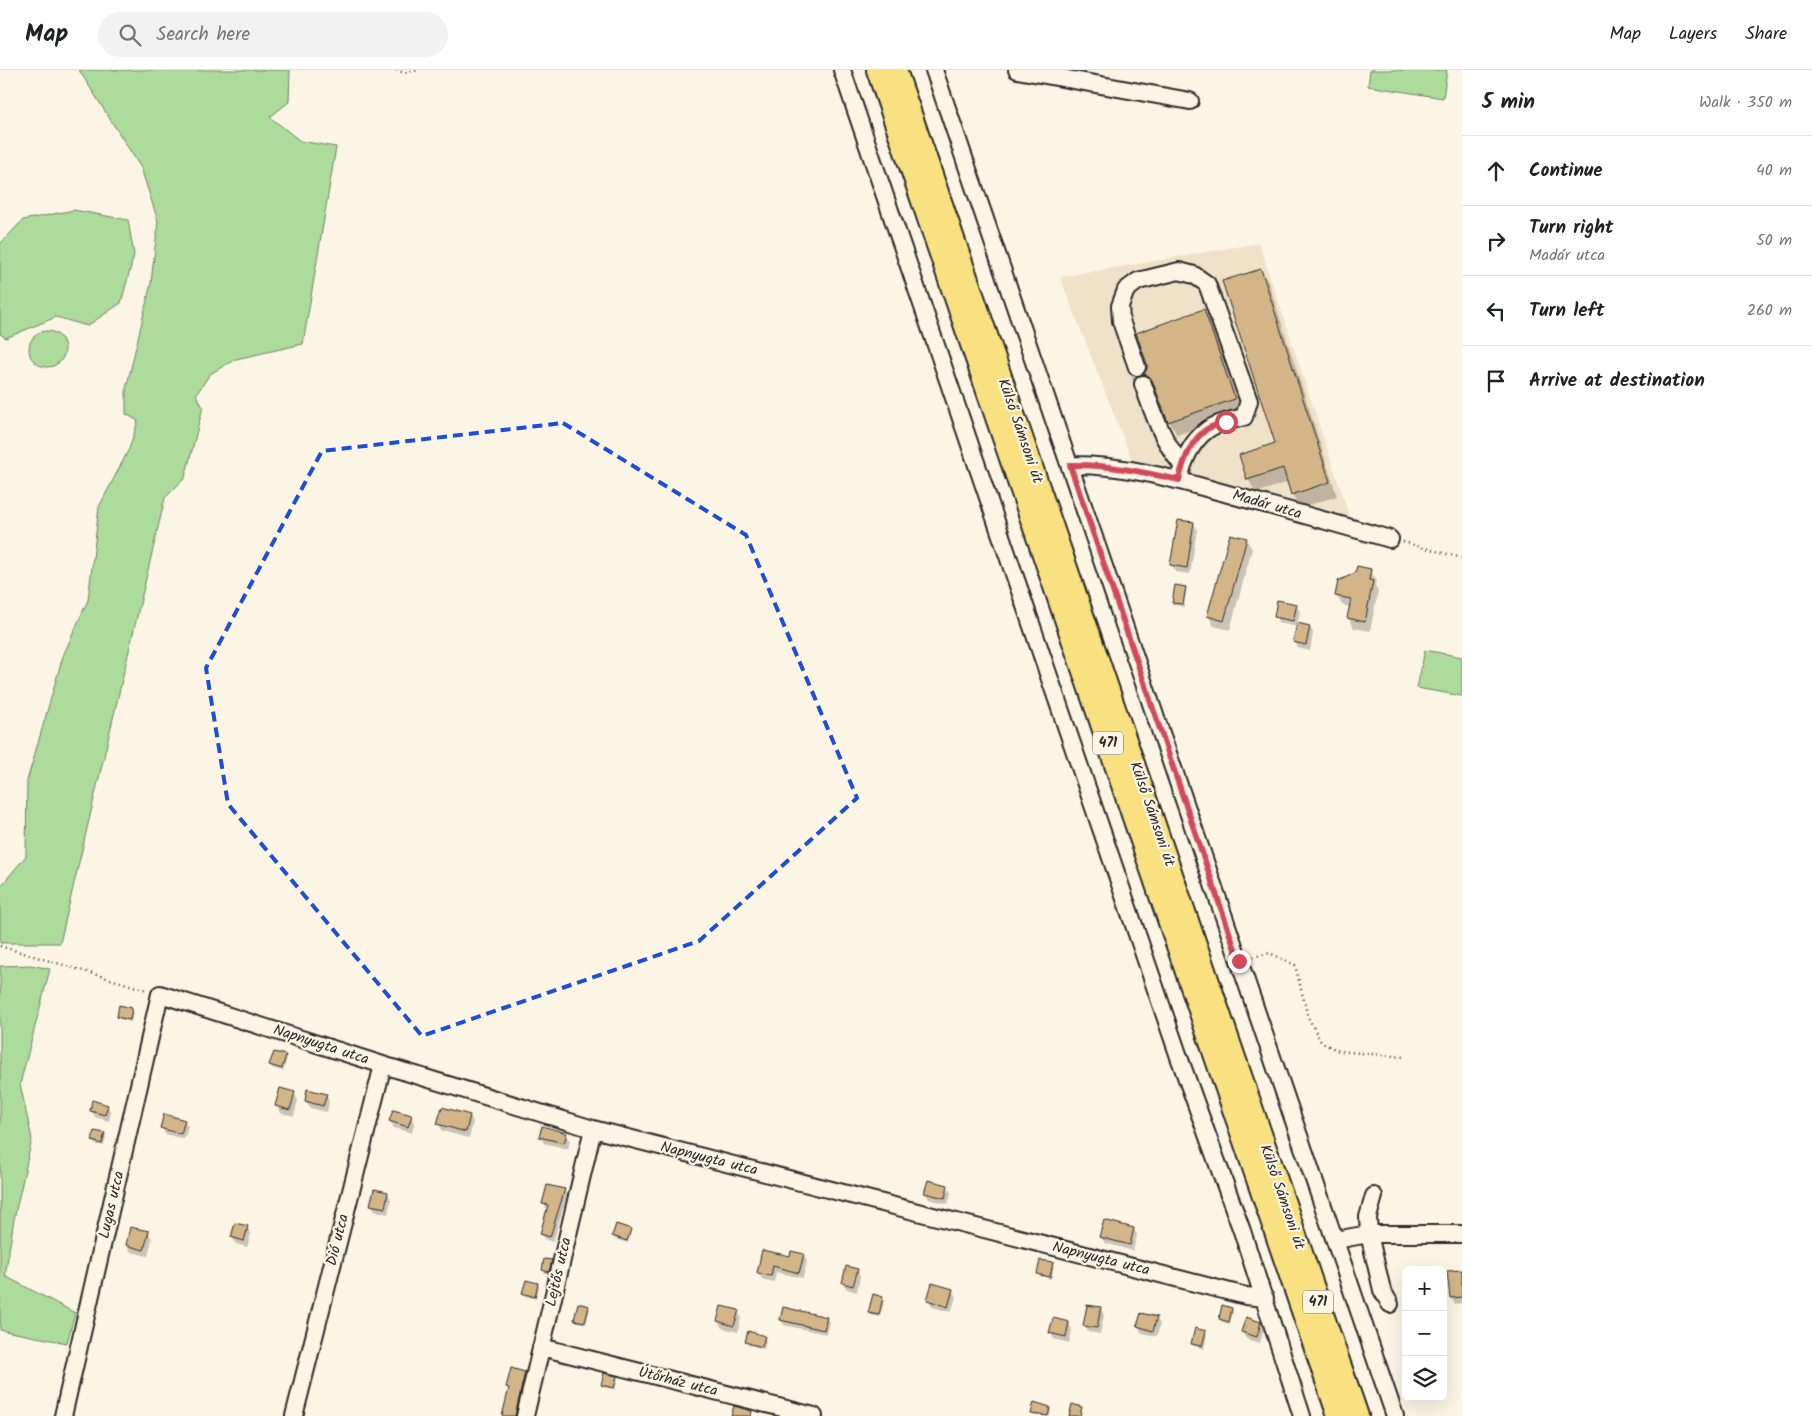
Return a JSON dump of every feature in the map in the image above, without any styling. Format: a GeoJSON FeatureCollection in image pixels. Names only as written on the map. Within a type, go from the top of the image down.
{"type":"FeatureCollection","features":[{"type":"Feature","properties":{"kind":"main road","name":"Külső Sámsoni út"},"geometry":{"type":"LineString","coordinates":[[878,70],[1338,1416]]}},
{"type":"Feature","properties":{"kind":"main road","name":"Külső Sámsoni út"},"geometry":{"type":"LineString","coordinates":[[896,70],[1358,1416]]}},
{"type":"Feature","properties":{"kind":"street"},"geometry":{"type":"LineString","coordinates":[[842,70],[1179,1057],[1242,1230],[1302,1416]]}},
{"type":"Feature","properties":{"kind":"street"},"geometry":{"type":"LineString","coordinates":[[934,70],[1395,1416]]}},
{"type":"Feature","properties":{"kind":"street"},"geometry":{"type":"LineString","coordinates":[[1017,70],[1190,101]]}},
{"type":"Feature","properties":{"kind":"street"},"geometry":{"type":"LineString","coordinates":[[1137,367],[1121,320],[1120,306],[1126,290],[1138,281],[1179,270],[1194,275],[1207,284],[1249,401],[1244,417],[1207,429],[1191,446],[1180,472]]}},
{"type":"Feature","properties":{"kind":"street"},"geometry":{"type":"LineString","coordinates":[[1143,384],[1157,425],[1180,472]]}},
{"type":"Feature","properties":{"kind":"street","name":"Madár utca"},"geometry":{"type":"LineString","coordinates":[[1070,465],[1096,464],[1180,472],[1390,539]]}},
{"type":"Feature","properties":{"kind":"street","name":"Napnyugta utca"},"geometry":{"type":"LineString","coordinates":[[160,994],[593,1129],[1246,1296],[1265,1298]]}},
{"type":"Feature","properties":{"kind":"street","name":"Lugas utca"},"geometry":{"type":"LineString","coordinates":[[63,1416],[160,994]]}},
{"type":"Feature","properties":{"kind":"street","name":"Dió utca"},"geometry":{"type":"LineString","coordinates":[[294,1416],[383,1065]]}},
{"type":"Feature","properties":{"kind":"street","name":"Lejtős utca"},"geometry":{"type":"LineString","coordinates":[[525,1416],[593,1129]]}},
{"type":"Feature","properties":{"kind":"street"},"geometry":{"type":"LineString","coordinates":[[1374,1196],[1368,1217],[1369,1234],[1382,1290],[1390,1304]]}},
{"type":"Feature","properties":{"kind":"street"},"geometry":{"type":"LineString","coordinates":[[1335,1240],[1369,1234],[1462,1234]]}},
{"type":"Feature","properties":{"kind":"street","name":"Útőrház utca"},"geometry":{"type":"LineString","coordinates":[[541,1347],[792,1414],[814,1416]]}},
{"type":"Feature","properties":{"kind":"path"},"geometry":{"type":"LineString","coordinates":[[396,70],[404,73],[420,70]]}},
{"type":"Feature","properties":{"kind":"path"},"geometry":{"type":"LineString","coordinates":[[1390,539],[1462,558]]}},
{"type":"Feature","properties":{"kind":"path"},"geometry":{"type":"LineString","coordinates":[[0,946],[160,994]]}},
{"type":"Feature","properties":{"kind":"path"},"geometry":{"type":"LineString","coordinates":[[1239,961],[1270,953],[1296,964],[1308,1018],[1321,1042],[1339,1051],[1404,1058]]}},
{"type":"Feature","properties":{"kind":"highlighted area"},"geometry":{"type":"Polygon","coordinates":[[[563,423],[746,535],[857,798],[699,941],[422,1036],[228,804],[206,668],[322,451],[563,423]]]}},
{"type":"Feature","properties":{"kind":"shaded area"},"geometry":{"type":"Polygon","coordinates":[[[1259,243],[1352,524],[1133,463],[1060,277],[1259,243]]]}},
{"type":"Feature","properties":{"kind":"green space"},"geometry":{"type":"Polygon","coordinates":[[[79,70],[290,70],[289,102],[270,117],[300,141],[336,147],[303,344],[236,359],[210,374],[196,395],[203,407],[185,478],[165,498],[60,943],[0,943],[0,887],[26,856],[27,781],[63,656],[88,600],[99,507],[129,449],[138,421],[126,414],[126,389],[151,283],[158,221],[141,168],[79,70]]]}},
{"type":"Feature","properties":{"kind":"green space"},"geometry":{"type":"Polygon","coordinates":[[[1370,70],[1447,70],[1443,98],[1368,86],[1370,70]]]}},
{"type":"Feature","properties":{"kind":"green space"},"geometry":{"type":"Polygon","coordinates":[[[74,210],[128,220],[134,255],[121,303],[87,326],[56,317],[6,338],[0,334],[0,244],[23,220],[74,210]]]}},
{"type":"Feature","properties":{"kind":"green space"},"geometry":{"type":"Polygon","coordinates":[[[47,331],[60,336],[65,349],[60,362],[47,367],[34,362],[29,349],[34,336],[47,331]]]}},
{"type":"Feature","properties":{"kind":"green space"},"geometry":{"type":"Polygon","coordinates":[[[1425,650],[1462,657],[1462,696],[1417,688],[1425,650]]]}},
{"type":"Feature","properties":{"kind":"green space"},"geometry":{"type":"Polygon","coordinates":[[[31,965],[50,969],[20,1084],[32,1139],[14,1219],[5,1276],[75,1313],[67,1343],[0,1330],[0,966],[31,965]]]}},
{"type":"Feature","properties":{"kind":"building"},"geometry":{"type":"Polygon","coordinates":[[[1261,269],[1330,482],[1291,495],[1283,468],[1247,480],[1239,455],[1275,443],[1222,281],[1261,269]]]}},
{"type":"Feature","properties":{"kind":"building"},"geometry":{"type":"Polygon","coordinates":[[[1204,309],[1235,399],[1168,422],[1152,380],[1144,374],[1147,364],[1136,333],[1204,309]]]}},
{"type":"Feature","properties":{"kind":"building"},"geometry":{"type":"Polygon","coordinates":[[[1178,520],[1194,522],[1187,568],[1170,565],[1178,520]]]}},
{"type":"Feature","properties":{"kind":"building"},"geometry":{"type":"Polygon","coordinates":[[[1230,534],[1247,538],[1224,621],[1207,616],[1230,534]]]}},
{"type":"Feature","properties":{"kind":"building"},"geometry":{"type":"Polygon","coordinates":[[[1357,566],[1371,569],[1369,580],[1373,581],[1365,622],[1347,618],[1351,599],[1335,596],[1338,581],[1355,573],[1357,566]]]}},
{"type":"Feature","properties":{"kind":"building"},"geometry":{"type":"Polygon","coordinates":[[[1175,585],[1186,587],[1183,604],[1172,603],[1175,585]]]}},
{"type":"Feature","properties":{"kind":"building"},"geometry":{"type":"Polygon","coordinates":[[[1277,600],[1297,604],[1293,621],[1274,617],[1277,600]]]}},
{"type":"Feature","properties":{"kind":"building"},"geometry":{"type":"Polygon","coordinates":[[[1297,623],[1310,626],[1306,645],[1293,642],[1297,623]]]}},
{"type":"Feature","properties":{"kind":"building"},"geometry":{"type":"Polygon","coordinates":[[[119,1005],[132,1008],[130,1020],[117,1017],[119,1005]]]}},
{"type":"Feature","properties":{"kind":"building"},"geometry":{"type":"Polygon","coordinates":[[[274,1052],[286,1055],[282,1069],[269,1065],[274,1052]]]}},
{"type":"Feature","properties":{"kind":"building"},"geometry":{"type":"Polygon","coordinates":[[[280,1088],[295,1092],[290,1110],[275,1106],[280,1088]]]}},
{"type":"Feature","properties":{"kind":"building"},"geometry":{"type":"Polygon","coordinates":[[[307,1089],[327,1094],[323,1106],[305,1101],[307,1089]]]}},
{"type":"Feature","properties":{"kind":"building"},"geometry":{"type":"Polygon","coordinates":[[[92,1100],[108,1105],[105,1115],[90,1111],[92,1100]]]}},
{"type":"Feature","properties":{"kind":"building"},"geometry":{"type":"Polygon","coordinates":[[[442,1107],[470,1115],[466,1132],[437,1124],[442,1107]]]}},
{"type":"Feature","properties":{"kind":"building"},"geometry":{"type":"Polygon","coordinates":[[[393,1110],[412,1115],[408,1127],[389,1121],[393,1110]]]}},
{"type":"Feature","properties":{"kind":"building"},"geometry":{"type":"Polygon","coordinates":[[[164,1114],[185,1120],[181,1134],[160,1128],[164,1114]]]}},
{"type":"Feature","properties":{"kind":"building"},"geometry":{"type":"Polygon","coordinates":[[[542,1126],[567,1133],[564,1143],[539,1137],[542,1126]]]}},
{"type":"Feature","properties":{"kind":"building"},"geometry":{"type":"Polygon","coordinates":[[[94,1131],[105,1133],[102,1144],[92,1141],[94,1131]]]}},
{"type":"Feature","properties":{"kind":"building"},"geometry":{"type":"Polygon","coordinates":[[[928,1180],[948,1185],[945,1198],[924,1193],[928,1180]]]}},
{"type":"Feature","properties":{"kind":"building"},"geometry":{"type":"Polygon","coordinates":[[[547,1185],[565,1189],[550,1237],[540,1234],[548,1205],[542,1204],[547,1185]]]}},
{"type":"Feature","properties":{"kind":"building"},"geometry":{"type":"Polygon","coordinates":[[[374,1189],[388,1192],[385,1208],[370,1205],[374,1189]]]}},
{"type":"Feature","properties":{"kind":"building"},"geometry":{"type":"Polygon","coordinates":[[[1104,1220],[1134,1228],[1130,1245],[1099,1237],[1104,1220]]]}},
{"type":"Feature","properties":{"kind":"building"},"geometry":{"type":"Polygon","coordinates":[[[235,1223],[248,1226],[244,1241],[231,1237],[235,1223]]]}},
{"type":"Feature","properties":{"kind":"building"},"geometry":{"type":"Polygon","coordinates":[[[616,1224],[631,1229],[627,1241],[612,1236],[616,1224]]]}},
{"type":"Feature","properties":{"kind":"building"},"geometry":{"type":"Polygon","coordinates":[[[130,1227],[149,1231],[144,1250],[126,1245],[130,1227]]]}},
{"type":"Feature","properties":{"kind":"building"},"geometry":{"type":"Polygon","coordinates":[[[762,1250],[790,1256],[791,1251],[804,1254],[799,1273],[773,1266],[771,1276],[757,1273],[762,1250]]]}},
{"type":"Feature","properties":{"kind":"building"},"geometry":{"type":"Polygon","coordinates":[[[544,1259],[552,1260],[549,1272],[542,1270],[544,1259]]]}},
{"type":"Feature","properties":{"kind":"building"},"geometry":{"type":"Polygon","coordinates":[[[1040,1260],[1053,1262],[1050,1277],[1037,1274],[1040,1260]]]}},
{"type":"Feature","properties":{"kind":"building"},"geometry":{"type":"Polygon","coordinates":[[[846,1266],[858,1269],[853,1286],[842,1283],[846,1266]]]}},
{"type":"Feature","properties":{"kind":"building"},"geometry":{"type":"Polygon","coordinates":[[[1462,1270],[1462,1297],[1450,1298],[1447,1271],[1462,1270]]]}},
{"type":"Feature","properties":{"kind":"building"},"geometry":{"type":"Polygon","coordinates":[[[526,1280],[538,1283],[535,1297],[522,1293],[526,1280]]]}},
{"type":"Feature","properties":{"kind":"building"},"geometry":{"type":"Polygon","coordinates":[[[932,1283],[953,1289],[948,1307],[927,1300],[932,1283]]]}},
{"type":"Feature","properties":{"kind":"building"},"geometry":{"type":"Polygon","coordinates":[[[873,1294],[883,1297],[879,1315],[868,1313],[873,1294]]]}},
{"type":"Feature","properties":{"kind":"building"},"geometry":{"type":"Polygon","coordinates":[[[578,1303],[589,1306],[585,1322],[574,1320],[578,1303]]]}},
{"type":"Feature","properties":{"kind":"building"},"geometry":{"type":"Polygon","coordinates":[[[1087,1305],[1101,1307],[1097,1328],[1083,1326],[1087,1305]]]}},
{"type":"Feature","properties":{"kind":"building"},"geometry":{"type":"Polygon","coordinates":[[[1222,1305],[1232,1308],[1229,1322],[1219,1319],[1222,1305]]]}},
{"type":"Feature","properties":{"kind":"building"},"geometry":{"type":"Polygon","coordinates":[[[721,1306],[739,1310],[734,1326],[717,1321],[721,1306]]]}},
{"type":"Feature","properties":{"kind":"building"},"geometry":{"type":"Polygon","coordinates":[[[783,1307],[827,1317],[824,1330],[780,1320],[783,1307]]]}},
{"type":"Feature","properties":{"kind":"building"},"geometry":{"type":"Polygon","coordinates":[[[1141,1313],[1157,1317],[1153,1331],[1137,1326],[1141,1313]]]}},
{"type":"Feature","properties":{"kind":"building"},"geometry":{"type":"Polygon","coordinates":[[[1246,1317],[1261,1322],[1257,1337],[1241,1332],[1246,1317]]]}},
{"type":"Feature","properties":{"kind":"building"},"geometry":{"type":"Polygon","coordinates":[[[1053,1318],[1069,1322],[1066,1337],[1049,1333],[1053,1318]]]}},
{"type":"Feature","properties":{"kind":"building"},"geometry":{"type":"Polygon","coordinates":[[[1195,1328],[1206,1331],[1202,1346],[1191,1344],[1195,1328]]]}},
{"type":"Feature","properties":{"kind":"building"},"geometry":{"type":"Polygon","coordinates":[[[748,1331],[765,1336],[762,1347],[745,1342],[748,1331]]]}},
{"type":"Feature","properties":{"kind":"building"},"geometry":{"type":"Polygon","coordinates":[[[511,1368],[525,1372],[515,1416],[502,1416],[509,1388],[506,1387],[511,1368]]]}},
{"type":"Feature","properties":{"kind":"building"},"geometry":{"type":"Polygon","coordinates":[[[604,1373],[617,1376],[614,1388],[601,1385],[604,1373]]]}},
{"type":"Feature","properties":{"kind":"building"},"geometry":{"type":"Polygon","coordinates":[[[1034,1402],[1050,1407],[1048,1416],[1031,1414],[1034,1402]]]}},
{"type":"Feature","properties":{"kind":"building"},"geometry":{"type":"Polygon","coordinates":[[[1072,1404],[1082,1407],[1080,1416],[1069,1416],[1072,1404]]]}},
{"type":"Feature","properties":{"kind":"building"},"geometry":{"type":"Polygon","coordinates":[[[734,1406],[752,1411],[751,1416],[731,1416],[734,1406]]]}},
{"type":"Feature","properties":{"kind":"route"},"geometry":{"type":"LineString","coordinates":[[1226,422],[1207,429],[1191,446],[1182,464],[1179,480],[1096,464],[1070,465],[1239,961]]}}]}
